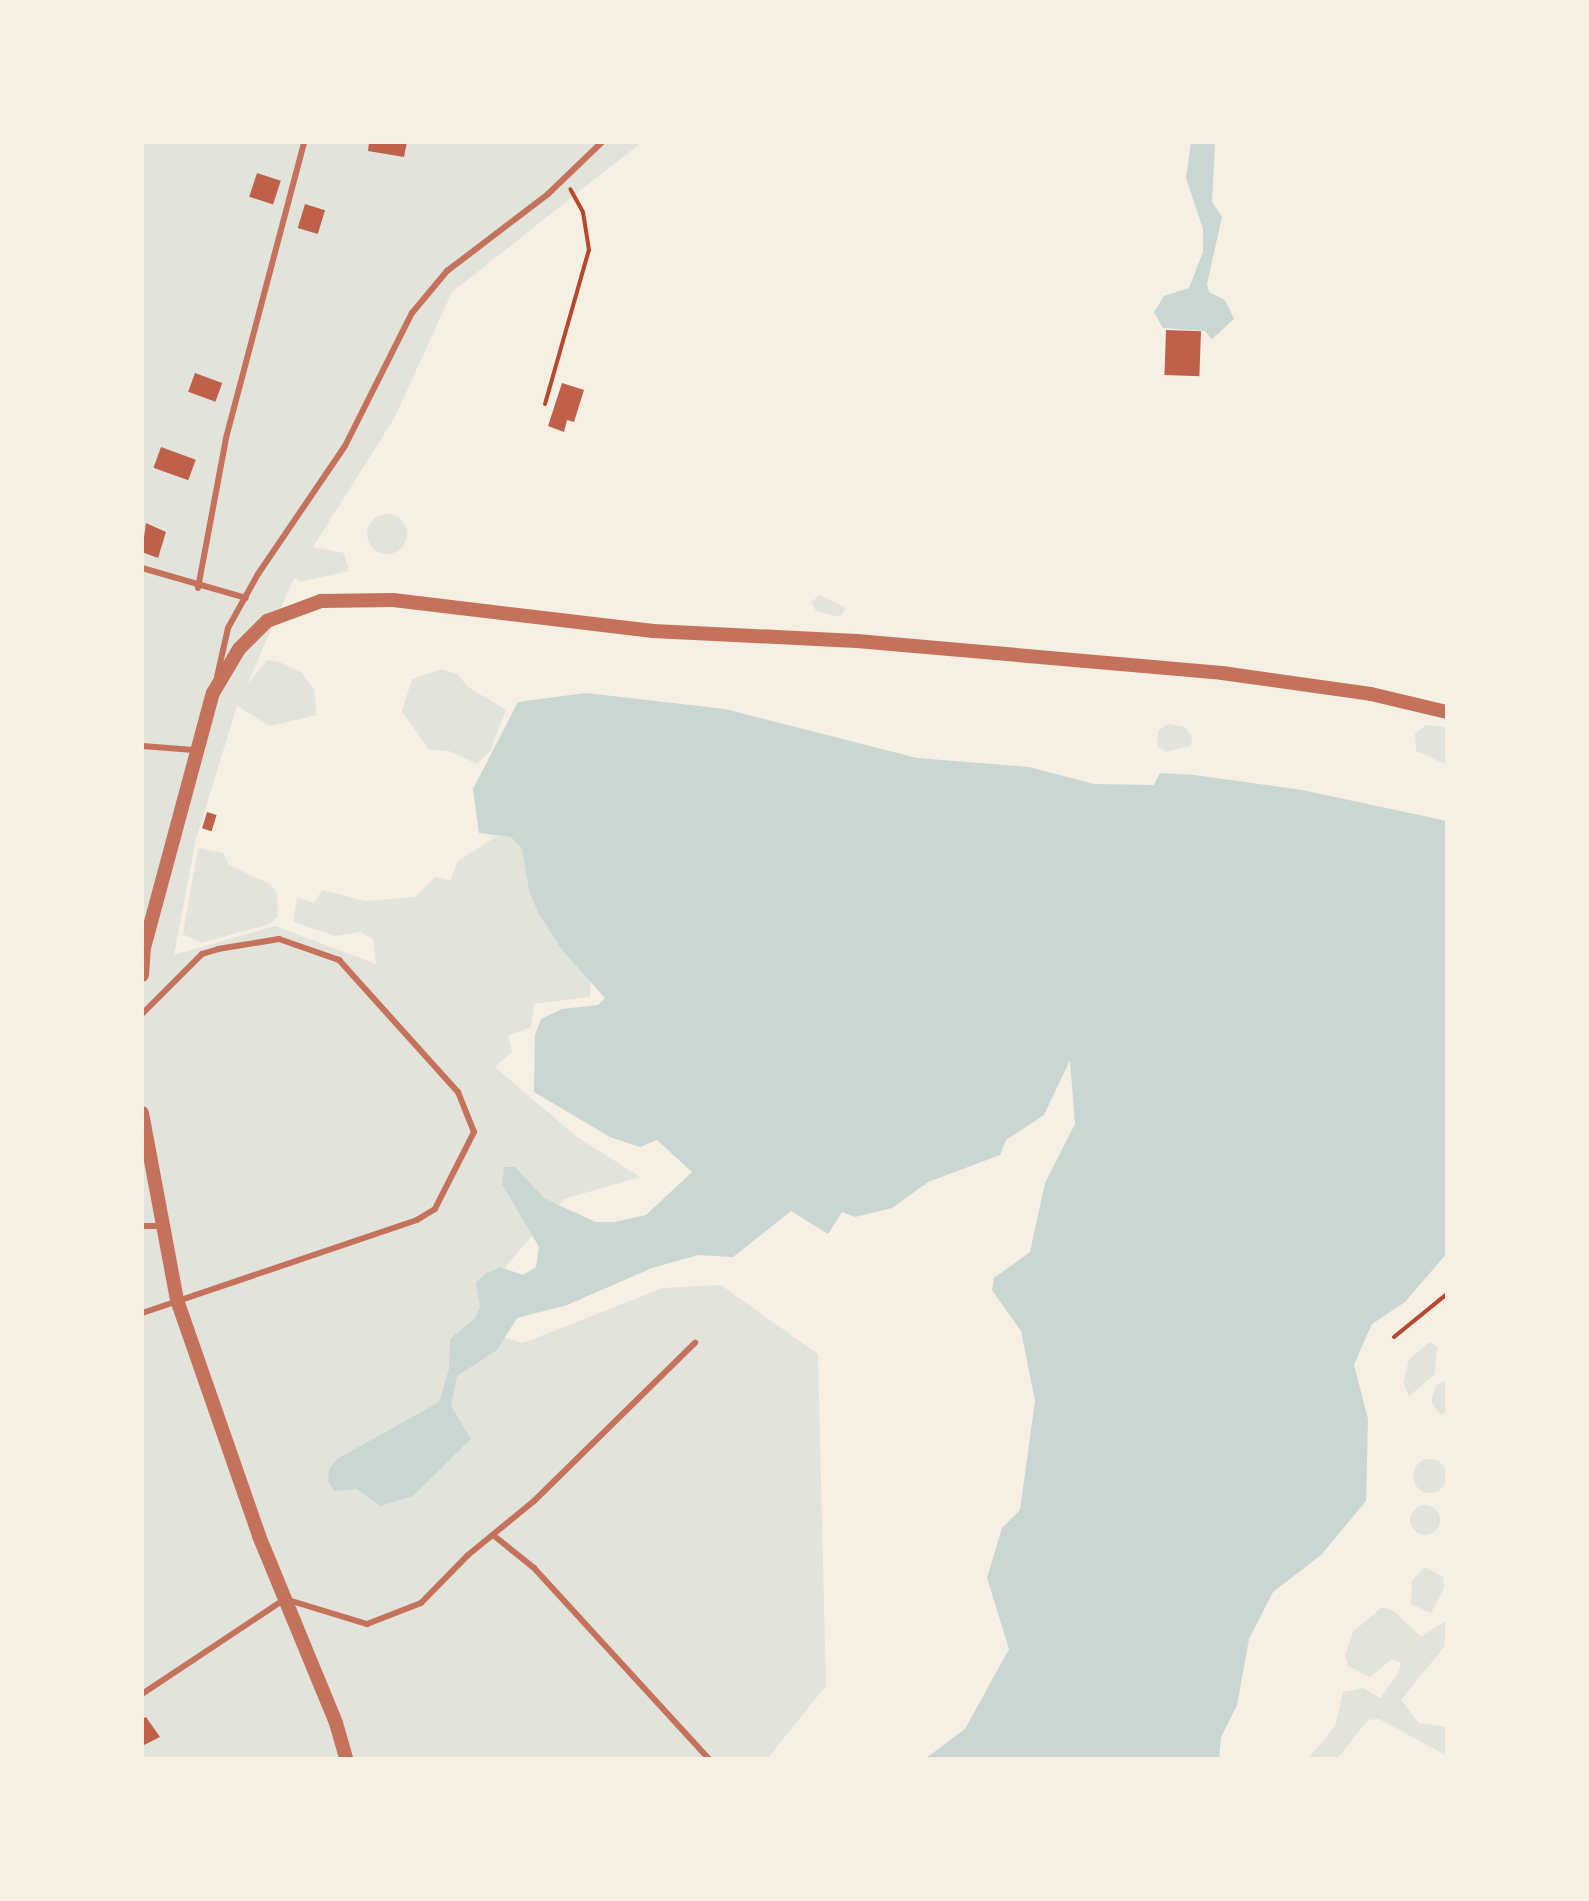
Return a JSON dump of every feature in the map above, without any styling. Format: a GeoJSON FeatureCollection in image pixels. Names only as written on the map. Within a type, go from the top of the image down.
{"type":"FeatureCollection","features":[{"type":"Feature","properties":{"kind":"street"},"geometry":{"type":"LineString","coordinates":[[142,975],[143,948],[194,750],[213,693],[239,649],[267,621],[321,601],[393,600],[653,631],[857,641],[1284,680],[1447,712]]}},
{"type":"Feature","properties":{"kind":"street"},"geometry":{"type":"LineString","coordinates":[[142,1113],[177,1300],[285,1599],[336,1723],[346,1759]]}},
{"type":"Feature","properties":{"kind":"lane"},"geometry":{"type":"LineString","coordinates":[[198,588],[226,438],[304,142]]}},
{"type":"Feature","properties":{"kind":"lane"},"geometry":{"type":"LineString","coordinates":[[213,693],[228,628],[345,446],[412,313],[447,271],[564,178],[602,142]]}},
{"type":"Feature","properties":{"kind":"lane"},"geometry":{"type":"LineString","coordinates":[[142,568],[198,588],[246,598]]}},
{"type":"Feature","properties":{"kind":"lane"},"geometry":{"type":"LineString","coordinates":[[142,746],[194,750]]}},
{"type":"Feature","properties":{"kind":"lane"},"geometry":{"type":"LineString","coordinates":[[142,1014],[202,954],[218,949],[279,939],[339,960],[458,1092],[474,1132],[435,1209],[359,1243],[142,1313]]}},
{"type":"Feature","properties":{"kind":"lane"},"geometry":{"type":"LineString","coordinates":[[142,1226],[161,1226]]}},
{"type":"Feature","properties":{"kind":"lane"},"geometry":{"type":"LineString","coordinates":[[142,1694],[285,1599],[367,1624],[421,1603],[534,1501],[695,1343]]}},
{"type":"Feature","properties":{"kind":"lane"},"geometry":{"type":"LineString","coordinates":[[493,1535],[534,1568],[709,1759]]}},
{"type":"Feature","properties":{"kind":"path"},"geometry":{"type":"LineString","coordinates":[[545,404],[589,250],[583,212],[564,178]]}},
{"type":"Feature","properties":{"kind":"path"},"geometry":{"type":"LineString","coordinates":[[1394,1337],[1447,1294]]}},
{"type":"Feature","properties":{"kind":"shaded area"},"geometry":{"type":"Polygon","coordinates":[[[142,142],[642,142],[452,292],[395,417],[313,547],[344,553],[349,571],[300,582],[294,578],[247,685],[267,660],[300,671],[314,689],[317,715],[270,726],[237,706],[196,839],[174,955],[275,926],[376,964],[373,939],[360,932],[335,936],[293,922],[297,897],[314,903],[322,890],[365,901],[415,897],[435,877],[450,880],[458,861],[497,836],[511,837],[522,849],[529,892],[562,950],[590,980],[590,997],[534,1004],[531,1027],[508,1036],[512,1052],[495,1067],[576,1136],[640,1177],[564,1199],[500,1273],[471,1328],[523,1343],[663,1288],[721,1285],[818,1354],[826,1686],[767,1759],[142,1759],[142,142]]]}},
{"type":"Feature","properties":{"kind":"shaded area"},"geometry":{"type":"Polygon","coordinates":[[[1191,142],[1215,144],[1212,202],[1222,217],[1207,284],[1209,292],[1225,300],[1234,319],[1212,339],[1205,331],[1163,328],[1154,312],[1164,296],[1189,288],[1203,252],[1203,229],[1186,178],[1191,142]]]}},
{"type":"Feature","properties":{"kind":"shaded area"},"geometry":{"type":"Polygon","coordinates":[[[387,514],[401,520],[407,534],[401,548],[387,554],[373,548],[367,534],[373,520],[387,514]]]}},
{"type":"Feature","properties":{"kind":"shaded area"},"geometry":{"type":"Polygon","coordinates":[[[820,595],[846,608],[840,617],[816,611],[811,602],[820,595]]]}},
{"type":"Feature","properties":{"kind":"shaded area"},"geometry":{"type":"Polygon","coordinates":[[[442,669],[458,675],[468,687],[506,710],[490,751],[477,764],[449,751],[429,750],[402,711],[412,679],[442,669]]]}},
{"type":"Feature","properties":{"kind":"shaded area"},"geometry":{"type":"Polygon","coordinates":[[[586,693],[725,709],[917,758],[1029,767],[1094,784],[1154,785],[1160,773],[1194,775],[1302,790],[1447,821],[1447,1253],[1405,1302],[1372,1324],[1362,1346],[1354,1365],[1368,1419],[1366,1501],[1321,1555],[1273,1592],[1249,1639],[1237,1705],[1221,1737],[1219,1759],[925,1759],[965,1729],[1009,1649],[987,1578],[1002,1528],[1020,1510],[1035,1401],[1021,1331],[992,1290],[994,1278],[1030,1252],[1045,1183],[1075,1124],[1070,1060],[1044,1115],[1006,1140],[1000,1155],[928,1182],[892,1208],[855,1217],[842,1212],[828,1234],[791,1211],[733,1257],[698,1255],[652,1268],[567,1305],[517,1318],[497,1350],[457,1376],[451,1406],[471,1439],[413,1496],[380,1506],[357,1489],[334,1491],[328,1481],[329,1469],[337,1459],[439,1402],[449,1369],[450,1339],[475,1318],[480,1307],[476,1283],[485,1274],[500,1267],[523,1275],[536,1267],[539,1247],[502,1184],[504,1167],[515,1167],[544,1198],[596,1222],[615,1222],[646,1215],[692,1172],[657,1140],[640,1147],[610,1137],[534,1092],[535,1035],[541,1019],[562,1009],[598,1005],[605,998],[562,950],[539,914],[529,891],[522,849],[511,837],[479,833],[473,789],[518,702],[586,693]]]}},
{"type":"Feature","properties":{"kind":"shaded area"},"geometry":{"type":"Polygon","coordinates":[[[1168,724],[1185,727],[1193,738],[1190,746],[1166,752],[1157,746],[1158,731],[1168,724]]]}},
{"type":"Feature","properties":{"kind":"shaded area"},"geometry":{"type":"Polygon","coordinates":[[[1426,725],[1447,727],[1447,765],[1416,751],[1415,733],[1426,725]]]}},
{"type":"Feature","properties":{"kind":"shaded area"},"geometry":{"type":"Polygon","coordinates":[[[198,848],[223,853],[229,865],[270,884],[277,893],[278,916],[270,924],[201,943],[183,934],[198,848]]]}},
{"type":"Feature","properties":{"kind":"shaded area"},"geometry":{"type":"Polygon","coordinates":[[[1429,1342],[1437,1346],[1435,1374],[1409,1396],[1403,1382],[1409,1360],[1429,1342]]]}},
{"type":"Feature","properties":{"kind":"shaded area"},"geometry":{"type":"Polygon","coordinates":[[[1447,1380],[1447,1413],[1440,1414],[1431,1401],[1436,1385],[1447,1380]]]}},
{"type":"Feature","properties":{"kind":"shaded area"},"geometry":{"type":"Polygon","coordinates":[[[1430,1459],[1442,1464],[1447,1476],[1442,1488],[1430,1493],[1418,1488],[1413,1476],[1418,1464],[1430,1459]]]}},
{"type":"Feature","properties":{"kind":"shaded area"},"geometry":{"type":"Polygon","coordinates":[[[1425,1505],[1436,1509],[1440,1520],[1436,1531],[1425,1535],[1414,1531],[1410,1520],[1414,1509],[1425,1505]]]}},
{"type":"Feature","properties":{"kind":"shaded area"},"geometry":{"type":"Polygon","coordinates":[[[1424,1567],[1443,1577],[1444,1588],[1431,1613],[1411,1604],[1412,1581],[1424,1567]]]}},
{"type":"Feature","properties":{"kind":"shaded area"},"geometry":{"type":"Polygon","coordinates":[[[1382,1607],[1395,1612],[1421,1637],[1447,1620],[1444,1647],[1401,1700],[1419,1723],[1447,1727],[1447,1756],[1379,1719],[1368,1720],[1337,1759],[1308,1759],[1335,1726],[1343,1692],[1363,1688],[1380,1698],[1398,1674],[1401,1663],[1392,1659],[1370,1677],[1348,1666],[1345,1655],[1353,1632],[1382,1607]]]}},
{"type":"Feature","properties":{"kind":"building"},"geometry":{"type":"Polygon","coordinates":[[[369,142],[407,142],[404,157],[368,151],[369,142]]]}},
{"type":"Feature","properties":{"kind":"building"},"geometry":{"type":"Polygon","coordinates":[[[257,173],[281,181],[273,205],[249,197],[257,173]]]}},
{"type":"Feature","properties":{"kind":"building"},"geometry":{"type":"Polygon","coordinates":[[[305,204],[325,210],[318,234],[298,228],[305,204]]]}},
{"type":"Feature","properties":{"kind":"building"},"geometry":{"type":"Polygon","coordinates":[[[1166,330],[1201,331],[1199,376],[1164,375],[1166,330]]]}},
{"type":"Feature","properties":{"kind":"building"},"geometry":{"type":"Polygon","coordinates":[[[195,373],[222,383],[215,402],[188,392],[195,373]]]}},
{"type":"Feature","properties":{"kind":"building"},"geometry":{"type":"Polygon","coordinates":[[[562,383],[584,390],[574,422],[567,420],[564,432],[548,426],[562,383]]]}},
{"type":"Feature","properties":{"kind":"building"},"geometry":{"type":"Polygon","coordinates":[[[161,447],[196,460],[188,480],[153,468],[161,447]]]}},
{"type":"Feature","properties":{"kind":"building"},"geometry":{"type":"Polygon","coordinates":[[[146,523],[166,532],[158,558],[142,552],[146,523]]]}},
{"type":"Feature","properties":{"kind":"building"},"geometry":{"type":"Polygon","coordinates":[[[207,812],[217,815],[212,831],[202,828],[207,812]]]}},
{"type":"Feature","properties":{"kind":"building"},"geometry":{"type":"Polygon","coordinates":[[[146,1717],[160,1737],[142,1746],[142,1719],[146,1717]]]}}]}
